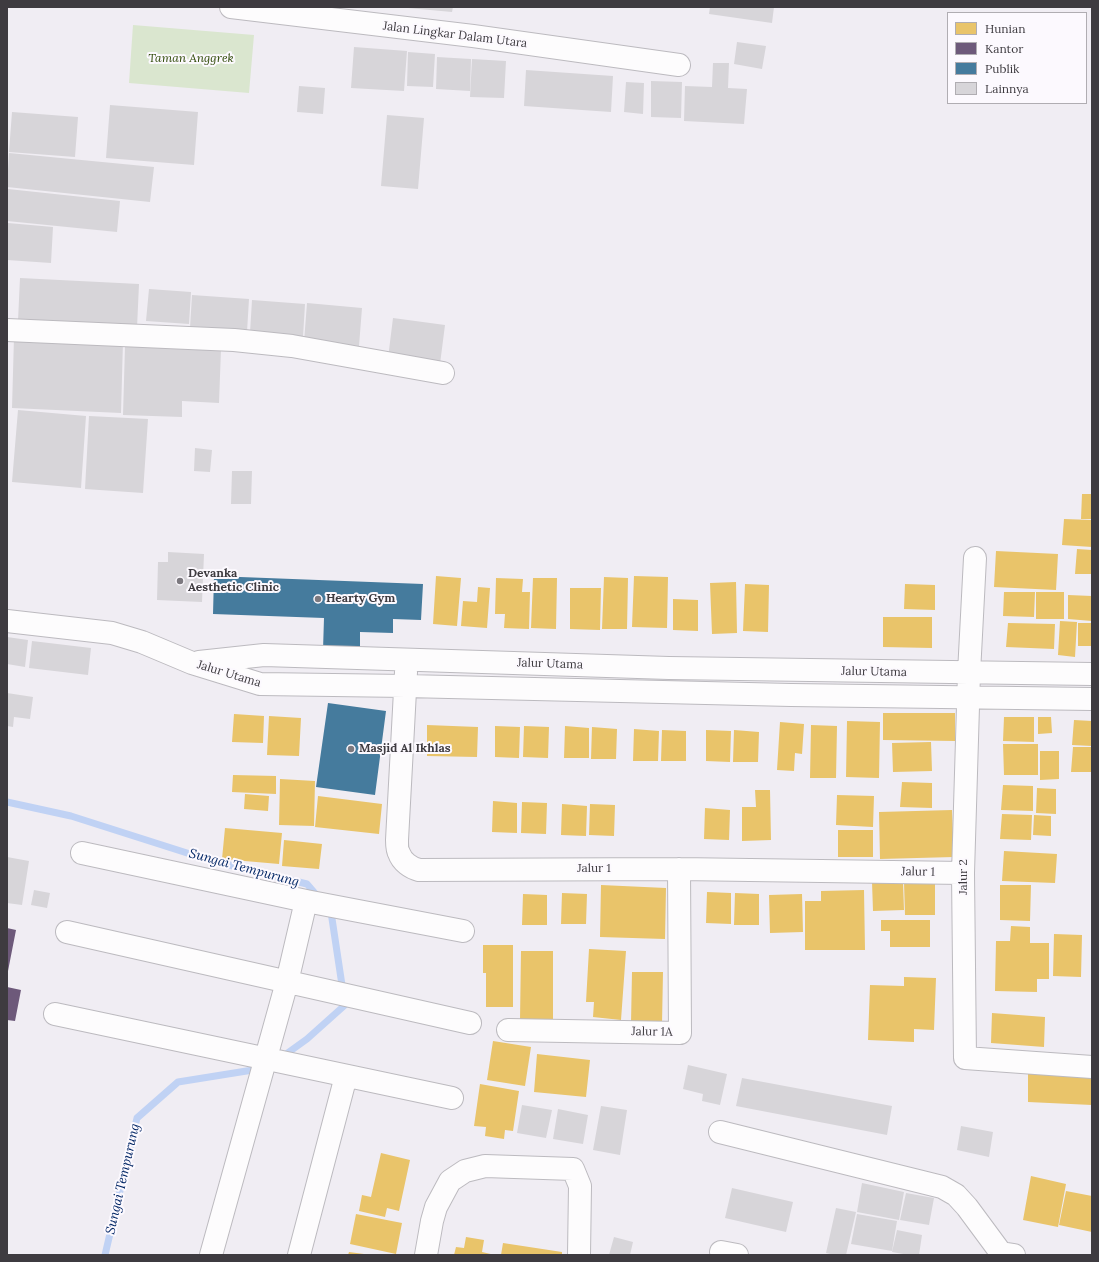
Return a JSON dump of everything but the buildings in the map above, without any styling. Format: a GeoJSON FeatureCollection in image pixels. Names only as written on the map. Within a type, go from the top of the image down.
{"type":"FeatureCollection","features":[{"type":"Feature","properties":{"kind":"street","name":"Jalan Lingkar Dalam Utara"},"geometry":{"type":"LineString","coordinates":[[231,7],[473,36],[679,65]]}},
{"type":"Feature","properties":{"kind":"street"},"geometry":{"type":"LineString","coordinates":[[7,330],[234,340],[292,346],[443,373]]}},
{"type":"Feature","properties":{"kind":"street"},"geometry":{"type":"LineString","coordinates":[[969,673],[975,558]]}},
{"type":"Feature","properties":{"kind":"street"},"geometry":{"type":"LineString","coordinates":[[7,621],[112,633],[142,642],[192,663]]}},
{"type":"Feature","properties":{"kind":"street","name":"Jalur Utama"},"geometry":{"type":"LineString","coordinates":[[192,663],[264,654],[669,668],[1092,674]]}},
{"type":"Feature","properties":{"kind":"street","name":"Jalur 1"},"geometry":{"type":"LineString","coordinates":[[406,659],[406,686],[397,840],[399,853],[405,862],[412,868],[419,870],[679,869],[963,873]]}},
{"type":"Feature","properties":{"kind":"street","name":"Jalur Utama"},"geometry":{"type":"LineString","coordinates":[[192,663],[260,684],[1092,699]]}},
{"type":"Feature","properties":{"kind":"street"},"geometry":{"type":"LineString","coordinates":[[668,692],[669,668]]}},
{"type":"Feature","properties":{"kind":"street","name":"Jalur 2"},"geometry":{"type":"LineString","coordinates":[[969,673],[963,873],[965,1058],[1092,1067]]}},
{"type":"Feature","properties":{"kind":"street"},"geometry":{"type":"LineString","coordinates":[[82,853],[306,901],[463,931]]}},
{"type":"Feature","properties":{"kind":"street","name":"Jalur 1A"},"geometry":{"type":"LineString","coordinates":[[508,1030],[680,1033],[679,869]]}},
{"type":"Feature","properties":{"kind":"street"},"geometry":{"type":"LineString","coordinates":[[211,1255],[286,982],[306,901]]}},
{"type":"Feature","properties":{"kind":"street"},"geometry":{"type":"LineString","coordinates":[[67,932],[470,1023]]}},
{"type":"Feature","properties":{"kind":"street"},"geometry":{"type":"LineString","coordinates":[[55,1014],[452,1098]]}},
{"type":"Feature","properties":{"kind":"street"},"geometry":{"type":"LineString","coordinates":[[299,1255],[346,1076]]}},
{"type":"Feature","properties":{"kind":"street"},"geometry":{"type":"LineString","coordinates":[[720,1132],[942,1187],[956,1195],[1004,1254]]}},
{"type":"Feature","properties":{"kind":"street"},"geometry":{"type":"LineString","coordinates":[[426,1255],[436,1207],[450,1181],[465,1171],[485,1166],[572,1168],[580,1186],[579,1255]]}},
{"type":"Feature","properties":{"kind":"green space","name":"Taman Anggrek"},"geometry":{"type":"Polygon","coordinates":[[[133,25],[254,35],[249,93],[129,83],[133,25]]]}},
{"type":"Feature","properties":{"kind":"waterway","name":"Sungai Tempurung"},"geometry":{"type":"LineString","coordinates":[[7,802],[71,816],[209,860],[307,884],[319,898]]}},
{"type":"Feature","properties":{"kind":"waterway","name":"Sungai Tempurung"},"geometry":{"type":"LineString","coordinates":[[282,1057],[307,1039],[345,1005],[331,912],[329,909]]}},
{"type":"Feature","properties":{"kind":"waterway","name":"Sungai Tempurung"},"geometry":{"type":"LineString","coordinates":[[105,1255],[137,1118],[178,1082],[259,1069]]}},
{"type":"Feature","properties":{"kind":"place","name":"Devanka Aesthetic Clinic"},"geometry":{"type":"Point","coordinates":[180,581]}},
{"type":"Feature","properties":{"kind":"place","name":"Hearty Gym"},"geometry":{"type":"Point","coordinates":[318,599]}},
{"type":"Feature","properties":{"kind":"place","name":"Masjid Al Ikhlas"},"geometry":{"type":"Point","coordinates":[351,749]}}]}
